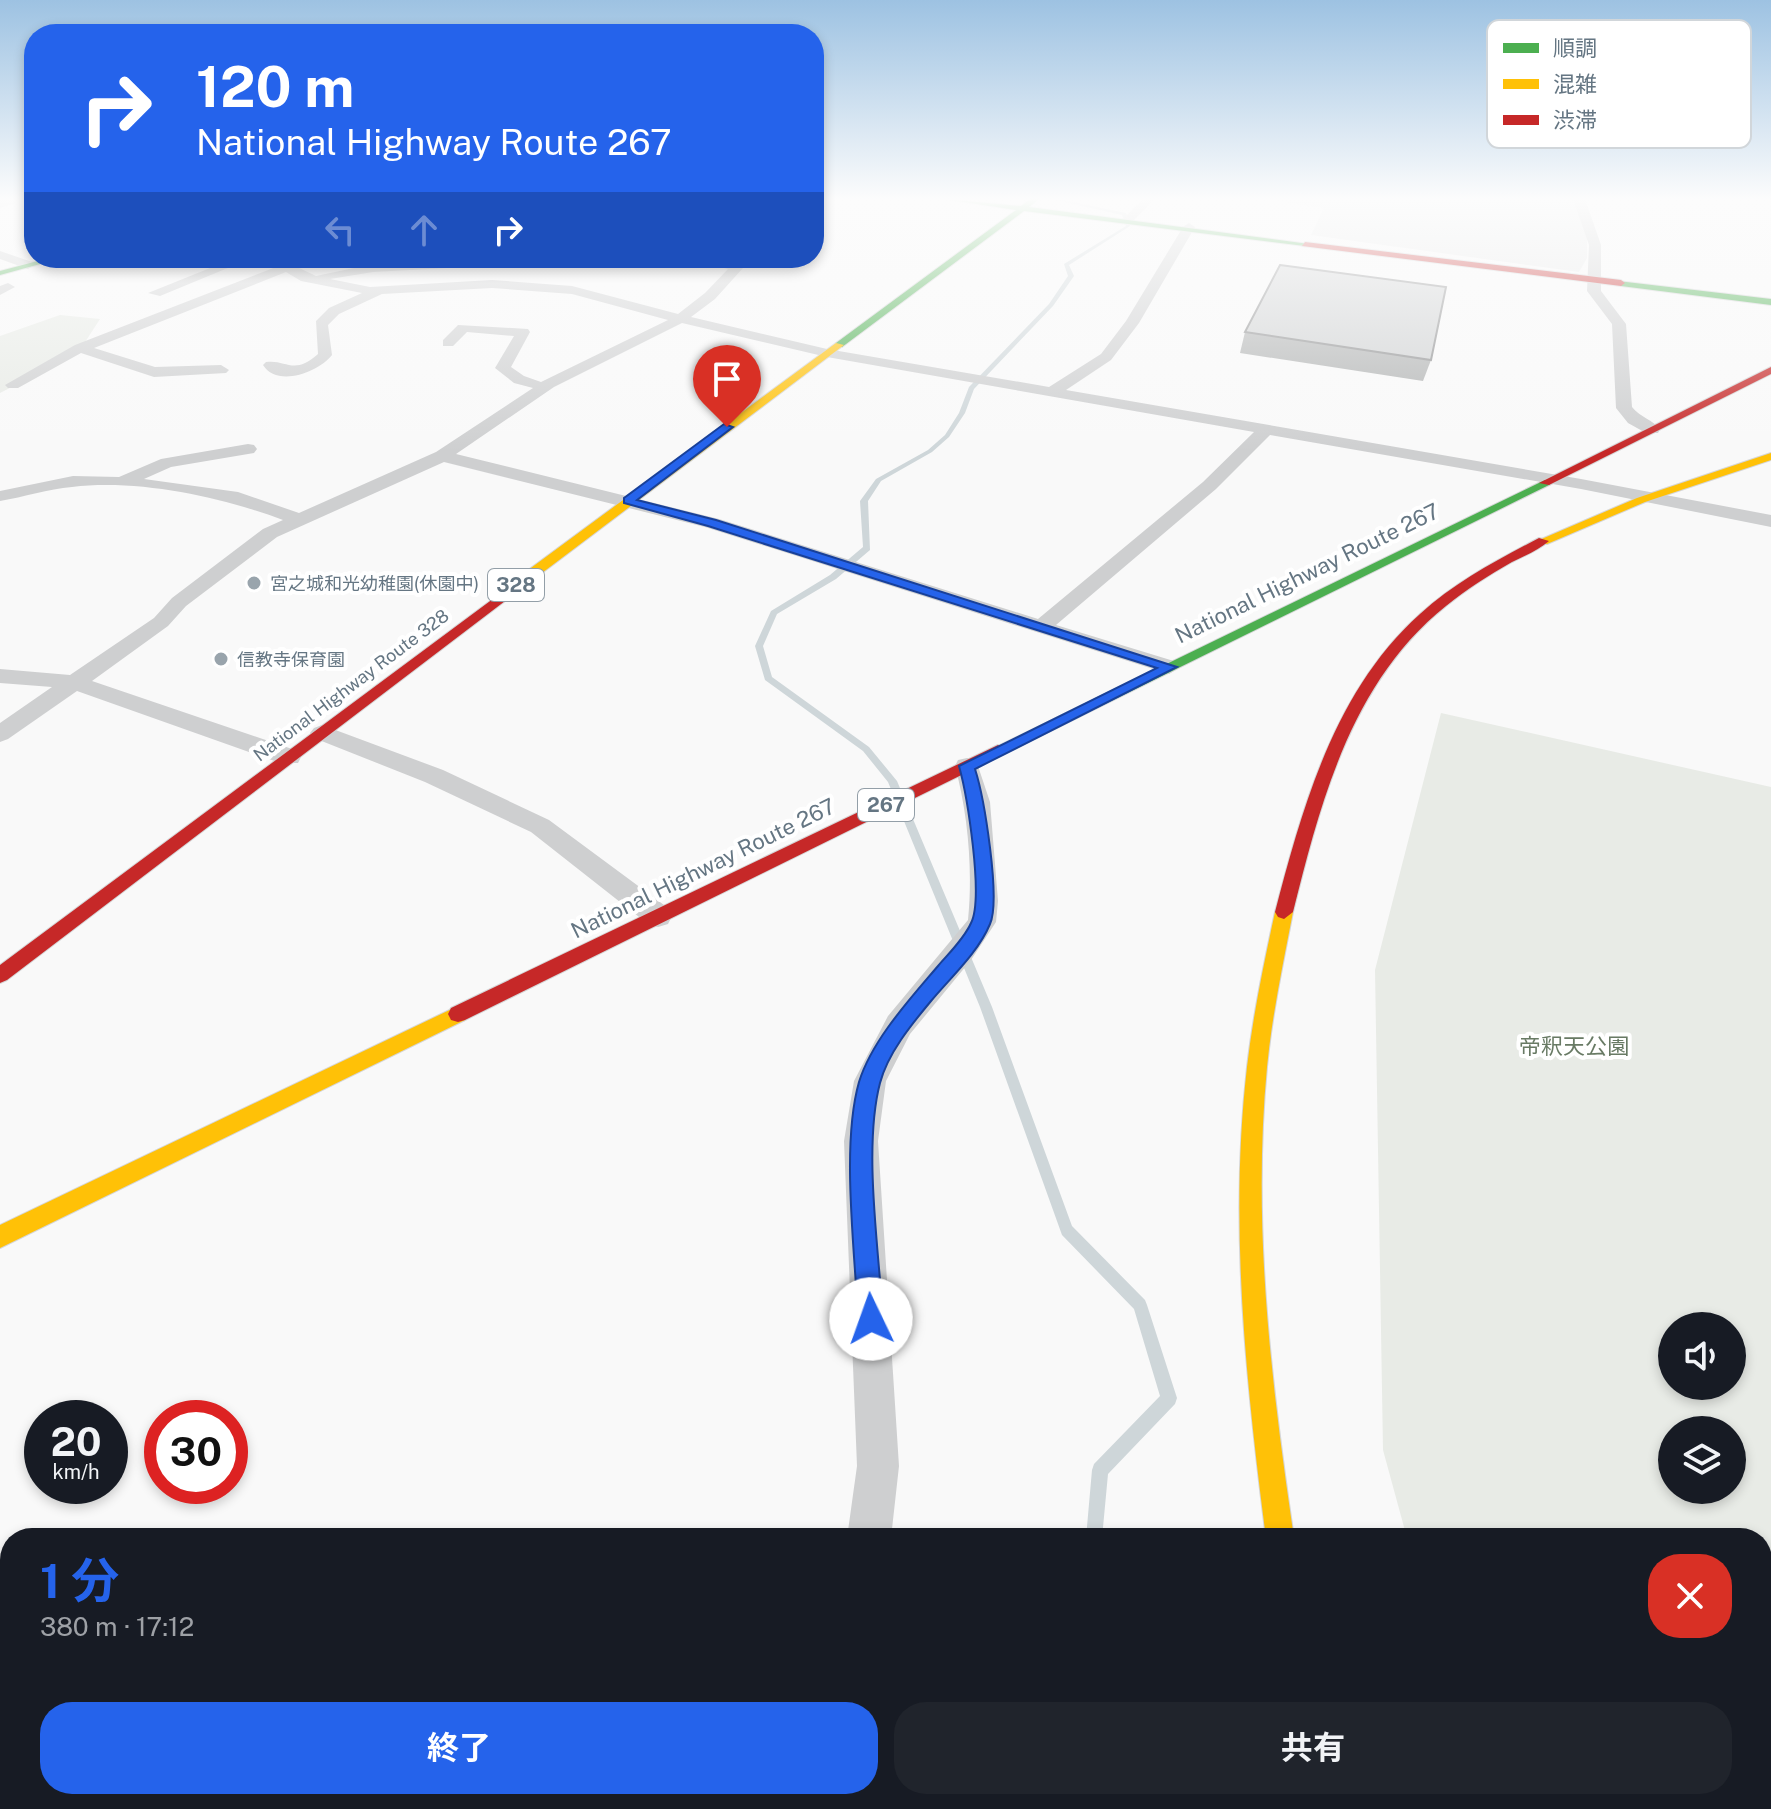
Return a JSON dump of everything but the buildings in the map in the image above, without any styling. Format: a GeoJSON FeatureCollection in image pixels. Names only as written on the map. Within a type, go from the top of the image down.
{"type":"FeatureCollection","features":[{"type":"Feature","properties":{"kind":"main road","name":"National Highway Route 328"},"geometry":{"type":"LineString","coordinates":[[0,975],[922,283]]}},
{"type":"Feature","properties":{"kind":"main road"},"geometry":{"type":"LineString","coordinates":[[1621,283],[1771,302]]}},
{"type":"Feature","properties":{"kind":"main road","name":"National Highway Route 267"},"geometry":{"type":"LineString","coordinates":[[0,1237],[1550,481],[1771,370]]}},
{"type":"Feature","properties":{"kind":"main road"},"geometry":{"type":"LineString","coordinates":[[1278,1528],[1268,1463],[1253,1273],[1251,1136],[1259,1035],[1271,958],[1312,806],[1353,711],[1378,670],[1437,606],[1502,562],[1543,540],[1651,497],[1771,456]]}},
{"type":"Feature","properties":{"kind":"street"},"geometry":{"type":"LineString","coordinates":[[155,293],[180,283]]}},
{"type":"Feature","properties":{"kind":"street"},"geometry":{"type":"LineString","coordinates":[[13,385],[80,348],[237,283]]}},
{"type":"Feature","properties":{"kind":"street"},"geometry":{"type":"LineString","coordinates":[[337,283],[379,291],[492,284],[572,290],[827,353],[1651,497],[1771,521]]}},
{"type":"Feature","properties":{"kind":"street"},"geometry":{"type":"LineString","coordinates":[[0,734],[161,622],[179,602],[270,533],[442,456],[542,384],[680,319],[722,283]]}},
{"type":"Feature","properties":{"kind":"street"},"geometry":{"type":"LineString","coordinates":[[1050,393],[1106,357],[1132,323],[1156,283]]}},
{"type":"Feature","properties":{"kind":"street"},"geometry":{"type":"LineString","coordinates":[[1593,283],[1594,291],[1619,324],[1624,408],[1634,420],[1652,429]]}},
{"type":"Feature","properties":{"kind":"street"},"geometry":{"type":"LineString","coordinates":[[271,365],[274,370],[294,376],[319,363],[325,355],[321,324],[334,311],[379,291]]}},
{"type":"Feature","properties":{"kind":"street"},"geometry":{"type":"LineString","coordinates":[[448,343],[466,326],[523,332],[503,368],[519,380],[542,384]]}},
{"type":"Feature","properties":{"kind":"street"},"geometry":{"type":"LineString","coordinates":[[80,348],[154,372],[221,370]]}},
{"type":"Feature","properties":{"kind":"street"},"geometry":{"type":"LineString","coordinates":[[540,367],[542,384]]}},
{"type":"Feature","properties":{"kind":"street"},"geometry":{"type":"LineString","coordinates":[[1041,627],[1149,535],[1202,495],[1264,431]]}},
{"type":"Feature","properties":{"kind":"street"},"geometry":{"type":"LineString","coordinates":[[122,482],[167,463],[248,449]]}},
{"type":"Feature","properties":{"kind":"street"},"geometry":{"type":"LineString","coordinates":[[442,456],[712,523],[1169,667]]}},
{"type":"Feature","properties":{"kind":"street"},"geometry":{"type":"LineString","coordinates":[[0,496],[73,481],[122,482],[238,497],[297,519]]}},
{"type":"Feature","properties":{"kind":"street"},"geometry":{"type":"LineString","coordinates":[[0,676],[73,682],[289,757]]}},
{"type":"Feature","properties":{"kind":"street"},"geometry":{"type":"LineString","coordinates":[[322,733],[434,776],[540,826],[658,916]]}},
{"type":"Feature","properties":{"kind":"street"},"geometry":{"type":"LineString","coordinates":[[870,1528],[878,1466],[861,1141],[870,1081],[899,1025],[961,952],[982,922],[984,901],[977,802],[967,766]]}},
{"type":"Feature","properties":{"kind":"green space"},"geometry":{"type":"Polygon","coordinates":[[[60,315],[100,319],[78,353],[0,393],[0,336],[60,315]]]}},
{"type":"Feature","properties":{"kind":"green space","name":"帝釈天公園"},"geometry":{"type":"Polygon","coordinates":[[[1441,713],[1771,787],[1771,1528],[1404,1528],[1383,1450],[1375,970],[1441,713]]]}},
{"type":"Feature","properties":{"kind":"waterway"},"geometry":{"type":"LineString","coordinates":[[1066,283],[1051,305],[971,388],[962,413],[947,436],[930,451],[878,480],[864,501],[867,548],[833,577],[774,613],[759,646],[768,678],[866,749],[892,781],[986,1007],[1067,1230],[1140,1305],[1169,1398],[1100,1470],[1095,1528]]}},
{"type":"Feature","properties":{"kind":"traffic: fast"},"geometry":{"type":"LineString","coordinates":[[839,345],[922,283]]}},
{"type":"Feature","properties":{"kind":"traffic: fast"},"geometry":{"type":"LineString","coordinates":[[1624,283],[1771,302]]}},
{"type":"Feature","properties":{"kind":"traffic: fast"},"geometry":{"type":"LineString","coordinates":[[998,750],[1545,483]]}},
{"type":"Feature","properties":{"kind":"traffic: slow"},"geometry":{"type":"LineString","coordinates":[[521,582],[839,345]]}},
{"type":"Feature","properties":{"kind":"traffic: slow"},"geometry":{"type":"LineString","coordinates":[[1543,541],[1641,500],[1771,456]]}},
{"type":"Feature","properties":{"kind":"traffic: slow"},"geometry":{"type":"LineString","coordinates":[[1279,1528],[1260,1381],[1251,1224],[1257,1067],[1284,912]]}},
{"type":"Feature","properties":{"kind":"traffic: slow"},"geometry":{"type":"LineString","coordinates":[[0,1237],[458,1014]]}},
{"type":"Feature","properties":{"kind":"traffic: jam"},"geometry":{"type":"LineString","coordinates":[[1545,483],[1771,370]]}},
{"type":"Feature","properties":{"kind":"traffic: jam"},"geometry":{"type":"LineString","coordinates":[[1284,912],[1329,762],[1363,692],[1385,660],[1411,630],[1441,603],[1490,570],[1543,541]]}},
{"type":"Feature","properties":{"kind":"traffic: jam"},"geometry":{"type":"LineString","coordinates":[[0,975],[521,582]]}},
{"type":"Feature","properties":{"kind":"traffic: jam"},"geometry":{"type":"LineString","coordinates":[[458,1014],[998,750]]}},
{"type":"Feature","properties":{"kind":"place","name":"宮之城和光幼稚園(休園中)"},"geometry":{"type":"Point","coordinates":[254,583]}},
{"type":"Feature","properties":{"kind":"place","name":"信教寺保育園"},"geometry":{"type":"Point","coordinates":[221,659]}},
{"type":"Feature","properties":{"kind":"route"},"geometry":{"type":"LineString","coordinates":[[727,427],[628,501],[712,523],[1169,667],[967,766],[977,802],[984,901],[982,922],[961,952],[899,1025],[870,1081],[861,1141],[871,1319]]}}]}
